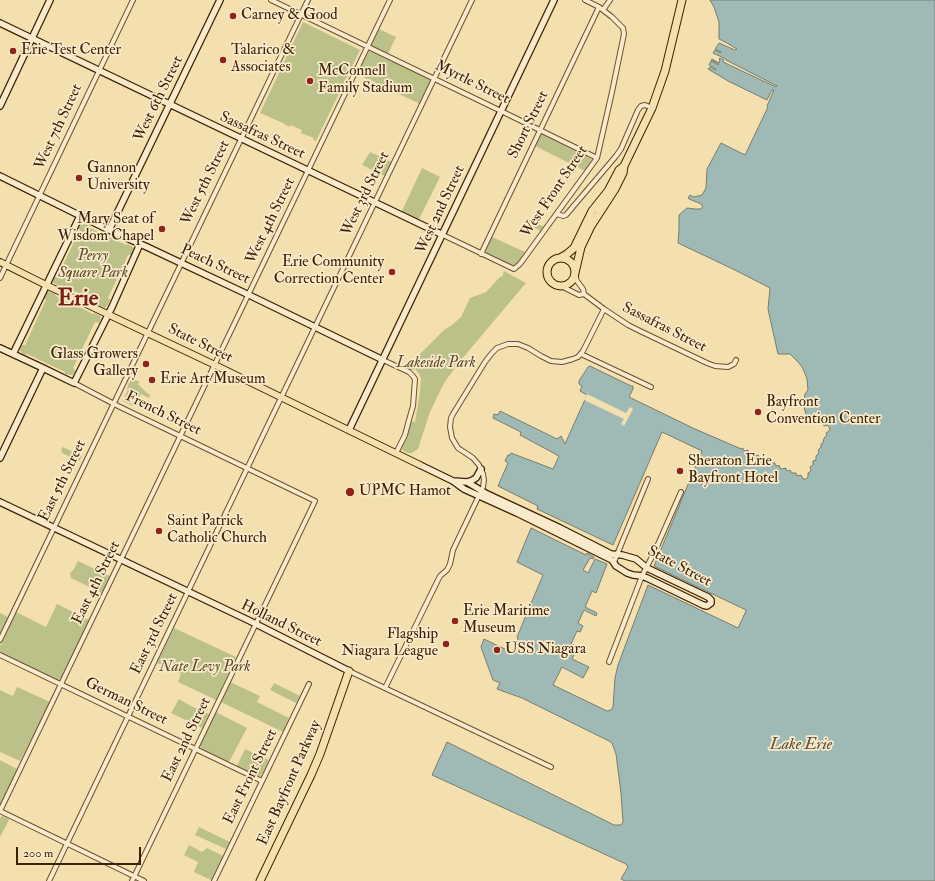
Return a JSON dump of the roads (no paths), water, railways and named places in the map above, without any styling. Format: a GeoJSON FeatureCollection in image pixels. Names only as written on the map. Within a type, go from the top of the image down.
{"type":"FeatureCollection","features":[{"type":"Feature","properties":{"kind":"highway"},"geometry":{"type":"LineString","coordinates":[[624,166],[619,170],[608,191],[592,211],[574,248],[567,254],[550,263],[548,266],[547,274],[549,281],[552,284],[563,287],[573,280],[581,247],[591,226],[623,174],[624,166],[652,108],[665,71],[682,0]]}},
{"type":"Feature","properties":{"kind":"highway"},"geometry":{"type":"LineString","coordinates":[[560,258],[571,262],[575,269],[575,274]]}},
{"type":"Feature","properties":{"kind":"highway","name":"East Bayfront Parkway"},"geometry":{"type":"LineString","coordinates":[[260,881],[311,776],[349,671]]}},
{"type":"Feature","properties":{"kind":"main road","name":"State Street"},"geometry":{"type":"LineString","coordinates":[[0,262],[420,465]]}},
{"type":"Feature","properties":{"kind":"street"},"geometry":{"type":"LineString","coordinates":[[0,106],[50,0]]}},
{"type":"Feature","properties":{"kind":"street","name":"West 7th Street"},"geometry":{"type":"LineString","coordinates":[[0,278],[133,0]]}},
{"type":"Feature","properties":{"kind":"street","name":"West 6th Street"},"geometry":{"type":"LineString","coordinates":[[109,230],[220,0]]}},
{"type":"Feature","properties":{"kind":"street","name":"Myrtle Street"},"geometry":{"type":"LineString","coordinates":[[271,0],[597,158]]}},
{"type":"Feature","properties":{"kind":"street","name":"West 5th Street"},"geometry":{"type":"LineString","coordinates":[[147,333],[308,0]]}},
{"type":"Feature","properties":{"kind":"street","name":"West 4th Street"},"geometry":{"type":"LineString","coordinates":[[215,365],[390,0]]}},
{"type":"Feature","properties":{"kind":"street","name":"West 3rd Street"},"geometry":{"type":"LineString","coordinates":[[282,398],[472,0]]}},
{"type":"Feature","properties":{"kind":"street","name":"West 2nd Street"},"geometry":{"type":"LineString","coordinates":[[349,430],[554,0]]}},
{"type":"Feature","properties":{"kind":"street"},"geometry":{"type":"LineString","coordinates":[[585,0],[601,9],[610,0]]}},
{"type":"Feature","properties":{"kind":"street","name":"West Front Street"},"geometry":{"type":"LineString","coordinates":[[514,269],[520,264],[597,158],[624,34],[623,28],[615,19],[601,9]]}},
{"type":"Feature","properties":{"kind":"street","name":"Short Street"},"geometry":{"type":"LineString","coordinates":[[481,254],[540,130],[601,9]]}},
{"type":"Feature","properties":{"kind":"street","name":"Sassafras Street"},"geometry":{"type":"LineString","coordinates":[[0,23],[514,269]]}},
{"type":"Feature","properties":{"kind":"street"},"geometry":{"type":"LineString","coordinates":[[557,214],[562,216],[566,215],[616,156],[621,149],[640,106],[645,105],[652,108]]}},
{"type":"Feature","properties":{"kind":"street","name":"Peach Street"},"geometry":{"type":"LineString","coordinates":[[0,176],[109,230],[316,327],[414,376],[413,406],[405,435],[396,453]]}},
{"type":"Feature","properties":{"kind":"street"},"geometry":{"type":"LineString","coordinates":[[14,354],[80,216]]}},
{"type":"Feature","properties":{"kind":"street"},"geometry":{"type":"LineString","coordinates":[[74,383],[140,244]]}},
{"type":"Feature","properties":{"kind":"street","name":"Sassafras Street"},"geometry":{"type":"LineString","coordinates":[[575,274],[584,294],[628,325],[715,366],[728,366],[734,364],[736,360]]}},
{"type":"Feature","properties":{"kind":"street","name":"Sassafras Street"},"geometry":{"type":"LineString","coordinates":[[563,287],[579,295],[584,294]]}},
{"type":"Feature","properties":{"kind":"street"},"geometry":{"type":"LineString","coordinates":[[385,688],[440,576],[449,567],[452,561],[453,550],[484,486],[483,474],[479,464],[455,445],[451,435],[450,423],[455,411],[485,362],[497,348],[502,345],[522,345],[551,361],[568,361],[582,354],[604,309]]}},
{"type":"Feature","properties":{"kind":"street","name":"East 5th Street"},"geometry":{"type":"LineString","coordinates":[[0,640],[147,333]]}},
{"type":"Feature","properties":{"kind":"street","name":"French Street"},"geometry":{"type":"LineString","coordinates":[[0,348],[315,500]]}},
{"type":"Feature","properties":{"kind":"street"},"geometry":{"type":"LineString","coordinates":[[582,354],[651,387]]}},
{"type":"Feature","properties":{"kind":"street","name":"East 4th Street"},"geometry":{"type":"LineString","coordinates":[[0,811],[215,365]]}},
{"type":"Feature","properties":{"kind":"street"},"geometry":{"type":"LineString","coordinates":[[0,458],[43,368]]}},
{"type":"Feature","properties":{"kind":"street","name":"East 3rd Street"},"geometry":{"type":"LineString","coordinates":[[49,881],[282,398]]}},
{"type":"Feature","properties":{"kind":"street","name":"State Street"},"geometry":{"type":"LineString","coordinates":[[420,465],[453,481],[464,489],[481,494],[611,554],[636,559],[647,568],[708,598],[711,600],[711,603],[707,606],[703,605],[642,576],[634,576],[627,573],[619,568],[612,560],[481,494],[467,482],[453,481]]}},
{"type":"Feature","properties":{"kind":"street"},"geometry":{"type":"LineString","coordinates":[[467,482],[476,478],[481,469]]}},
{"type":"Feature","properties":{"kind":"street"},"geometry":{"type":"LineString","coordinates":[[614,562],[648,479]]}},
{"type":"Feature","properties":{"kind":"street"},"geometry":{"type":"LineString","coordinates":[[609,662],[642,576],[656,551],[681,492]]}},
{"type":"Feature","properties":{"kind":"street","name":"East 2nd Street"},"geometry":{"type":"LineString","coordinates":[[132,881],[315,500]]}},
{"type":"Feature","properties":{"kind":"street","name":"Holland Street"},"geometry":{"type":"LineString","coordinates":[[0,502],[551,767]]}},
{"type":"Feature","properties":{"kind":"street","name":"German Street"},"geometry":{"type":"LineString","coordinates":[[0,655],[262,781]]}},
{"type":"Feature","properties":{"kind":"street","name":"East Front Street"},"geometry":{"type":"LineString","coordinates":[[214,881],[309,684]]}},
{"type":"Feature","properties":{"kind":"street"},"geometry":{"type":"LineString","coordinates":[[0,811],[144,881]]}},
{"type":"Feature","properties":{"kind":"water","name":"Lake Erie"},"geometry":{"type":"Polygon","coordinates":[[[710,0],[935,0],[935,881],[625,881],[621,879],[628,867],[626,864],[432,775],[447,742],[614,825],[621,825],[623,822],[616,754],[612,743],[522,698],[497,689],[500,683],[493,680],[481,647],[484,639],[513,653],[516,652],[517,637],[543,575],[517,562],[531,528],[586,555],[587,553],[594,557],[593,559],[590,558],[583,570],[588,573],[595,559],[607,564],[596,593],[592,591],[585,607],[597,613],[596,616],[584,610],[578,623],[583,626],[580,632],[577,631],[571,644],[578,647],[572,659],[589,667],[583,678],[562,667],[553,685],[607,711],[611,710],[613,707],[615,678],[618,665],[648,585],[738,628],[746,611],[654,566],[702,451],[662,432],[613,545],[537,509],[538,506],[498,486],[508,463],[505,461],[511,453],[553,469],[559,456],[520,435],[521,432],[493,418],[494,414],[498,415],[500,411],[557,439],[561,436],[565,444],[587,395],[580,391],[582,386],[579,384],[579,381],[590,366],[633,386],[629,397],[695,429],[739,448],[743,448],[745,451],[748,450],[749,453],[754,453],[755,456],[758,455],[766,461],[769,460],[771,463],[775,463],[775,465],[779,465],[782,469],[786,468],[786,470],[790,470],[792,473],[796,473],[797,476],[801,475],[803,479],[808,477],[808,473],[811,470],[810,467],[813,465],[813,461],[816,460],[816,456],[819,452],[818,450],[827,435],[826,433],[830,429],[827,425],[824,426],[823,423],[818,423],[816,420],[812,420],[810,417],[807,417],[803,405],[805,394],[808,390],[807,379],[802,367],[790,354],[778,354],[768,309],[770,288],[678,243],[679,215],[687,208],[701,209],[703,206],[688,198],[690,195],[694,197],[702,195],[706,188],[707,169],[721,143],[745,155],[768,107],[767,106],[774,90],[772,90],[767,100],[728,81],[708,69],[710,67],[715,70],[716,69],[709,65],[711,61],[718,65],[719,64],[711,60],[712,59],[719,63],[720,58],[724,60],[723,62],[776,87],[777,86],[713,53],[715,50],[721,53],[715,49],[719,43],[735,50],[737,49],[719,39],[719,22],[710,0]]]}},
{"type":"Feature","properties":{"kind":"place","name":"Carney & Good"},"geometry":{"type":"Point","coordinates":[233,16]}},
{"type":"Feature","properties":{"kind":"place","name":"Erie Test Center"},"geometry":{"type":"Point","coordinates":[13,51]}},
{"type":"Feature","properties":{"kind":"place","name":"Talarico & Associates"},"geometry":{"type":"Point","coordinates":[223,60]}},
{"type":"Feature","properties":{"kind":"place","name":"McConnell Family Stadium"},"geometry":{"type":"Point","coordinates":[310,81]}},
{"type":"Feature","properties":{"kind":"place","name":"Gannon University"},"geometry":{"type":"Point","coordinates":[79,178]}},
{"type":"Feature","properties":{"kind":"place","name":"Mary Seat of Wisdom Chapel"},"geometry":{"type":"Point","coordinates":[162,229]}},
{"type":"Feature","properties":{"kind":"place","name":"Erie Community Correction Center"},"geometry":{"type":"Point","coordinates":[392,272]}},
{"type":"Feature","properties":{"kind":"place","name":"Glass Growers Gallery"},"geometry":{"type":"Point","coordinates":[146,364]}},
{"type":"Feature","properties":{"kind":"place","name":"Erie Art Museum"},"geometry":{"type":"Point","coordinates":[152,380]}},
{"type":"Feature","properties":{"kind":"place","name":"Bayfront Convention Center"},"geometry":{"type":"Point","coordinates":[758,412]}},
{"type":"Feature","properties":{"kind":"place","name":"Sheraton Erie Bayfront Hotel"},"geometry":{"type":"Point","coordinates":[680,471]}},
{"type":"Feature","properties":{"kind":"place","name":"UPMC Hamot"},"geometry":{"type":"Point","coordinates":[350,492]}},
{"type":"Feature","properties":{"kind":"place","name":"Saint Patrick Catholic Church"},"geometry":{"type":"Point","coordinates":[159,531]}},
{"type":"Feature","properties":{"kind":"place","name":"Erie Maritime Museum"},"geometry":{"type":"Point","coordinates":[455,621]}},
{"type":"Feature","properties":{"kind":"place","name":"Flagship Niagara League"},"geometry":{"type":"Point","coordinates":[446,644]}},
{"type":"Feature","properties":{"kind":"place","name":"USS Niagara"},"geometry":{"type":"Point","coordinates":[497,650]}},
{"type":"Feature","properties":{"kind":"district","name":"Erie"},"geometry":{"type":"Point","coordinates":[78,300]}},
{"type":"Feature","properties":{"kind":"park label","name":"Perry Square Park"},"geometry":{"type":"Point","coordinates":[93,266]}},
{"type":"Feature","properties":{"kind":"park label","name":"Lakeside Park"},"geometry":{"type":"Point","coordinates":[436,364]}},
{"type":"Feature","properties":{"kind":"park label","name":"Nate Levy Park"},"geometry":{"type":"Point","coordinates":[205,668]}}]}
